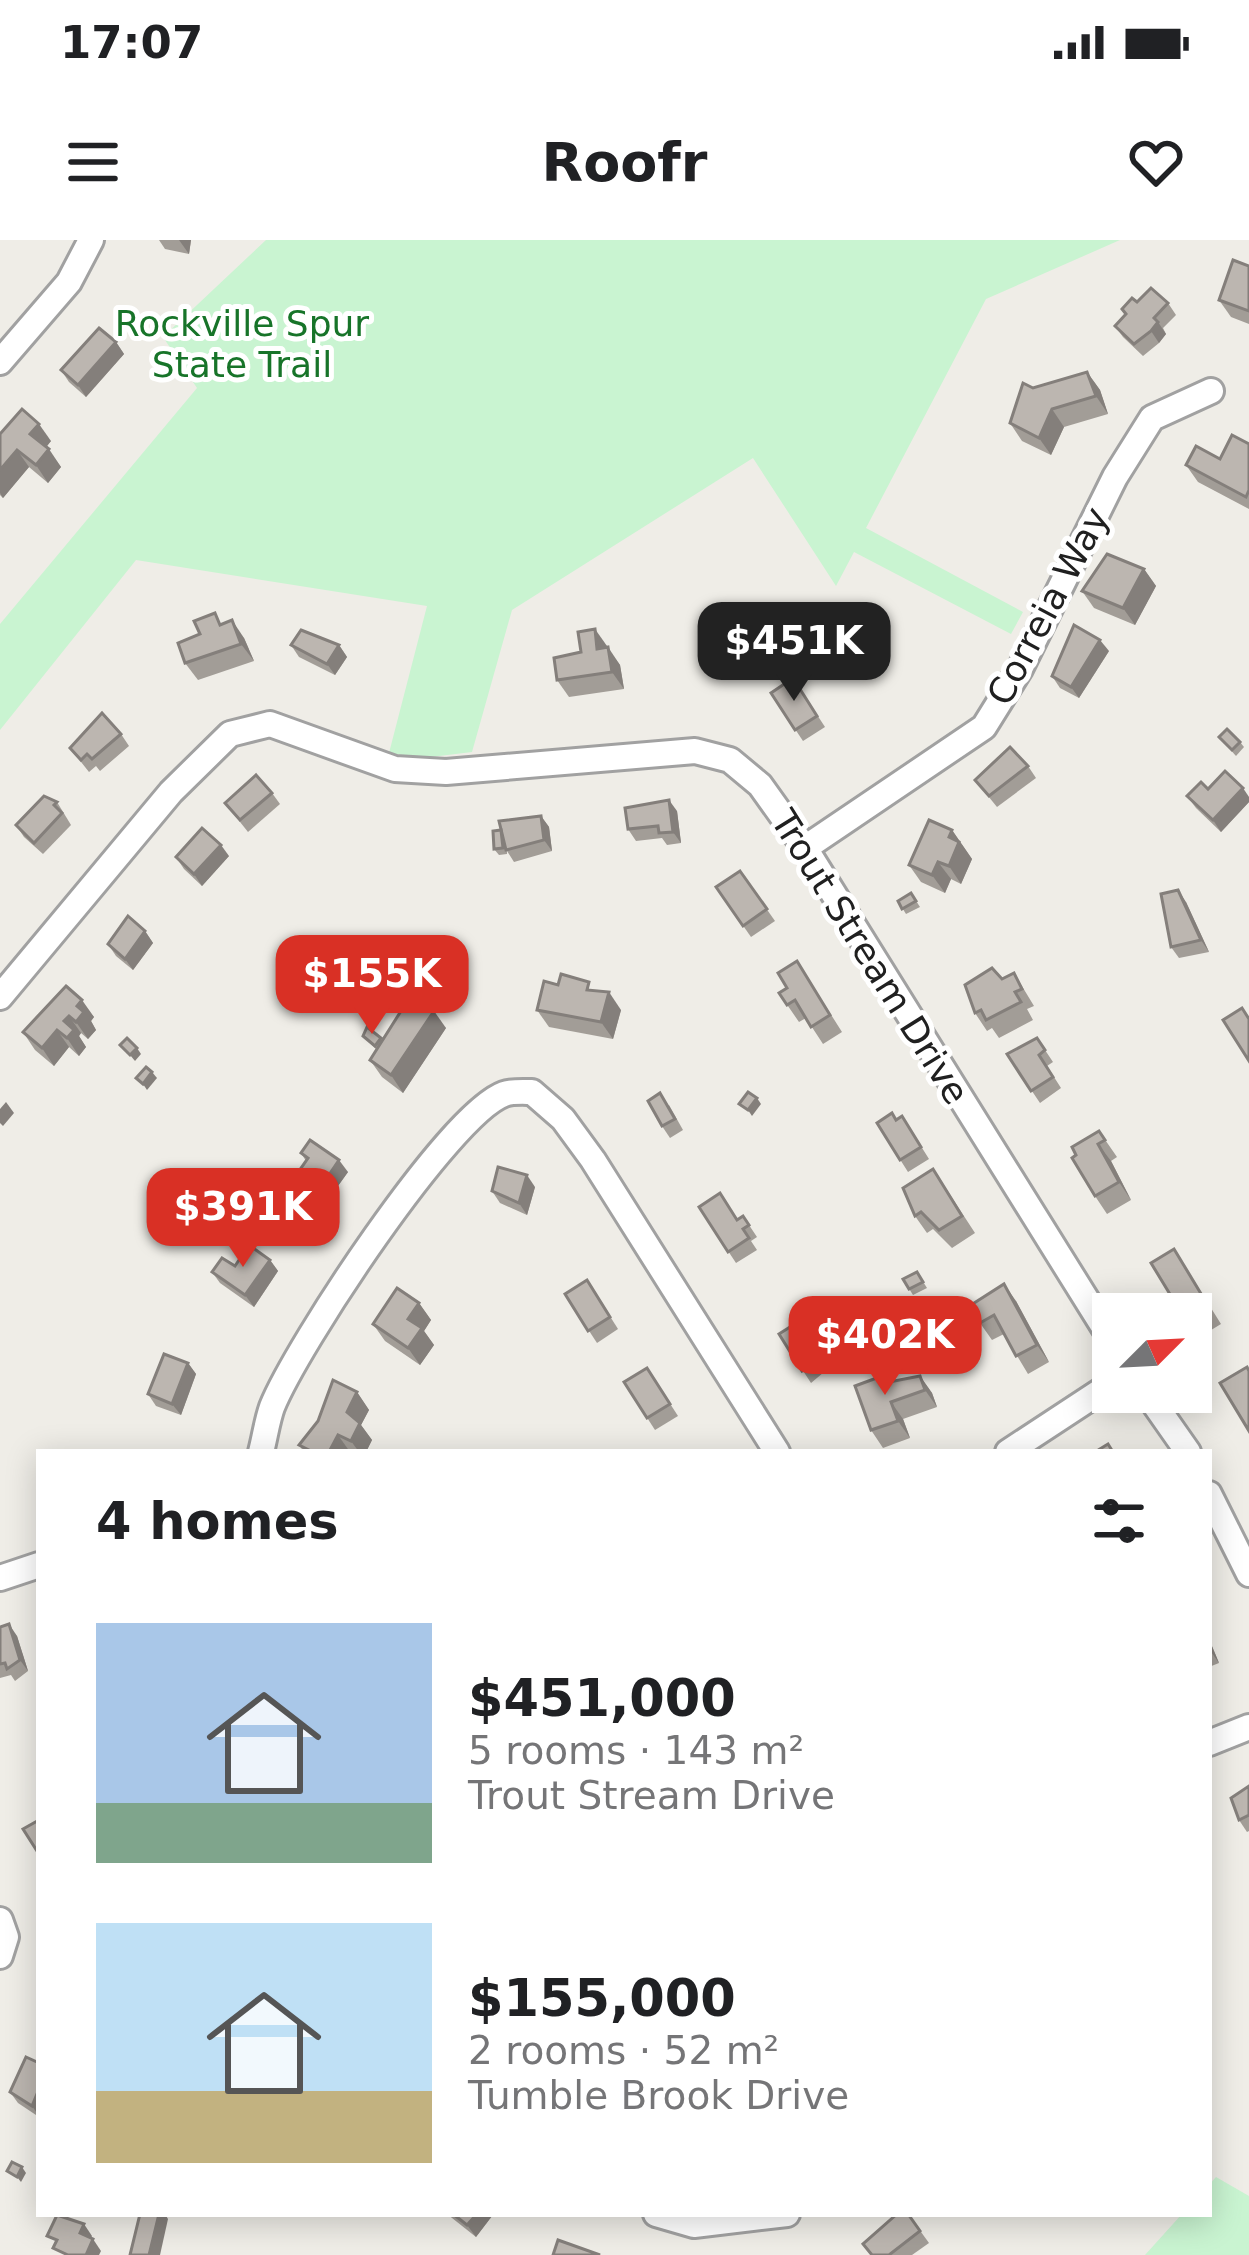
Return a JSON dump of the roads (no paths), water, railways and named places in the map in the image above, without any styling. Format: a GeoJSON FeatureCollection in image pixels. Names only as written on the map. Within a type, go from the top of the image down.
{"type":"FeatureCollection","features":[{"type":"Feature","properties":{"kind":"street"},"geometry":{"type":"LineString","coordinates":[[0,362],[69,282],[83,241]]}},
{"type":"Feature","properties":{"kind":"street","name":"Correia Way"},"geometry":{"type":"LineString","coordinates":[[805,848],[984,727],[1020,669],[1115,478],[1152,418],[1211,391]]}},
{"type":"Feature","properties":{"kind":"street","name":"Trout Stream Drive"},"geometry":{"type":"LineString","coordinates":[[0,997],[171,792],[230,734],[270,724],[395,769],[446,772],[695,751],[730,760],[760,785],[805,848],[1092,1308]]}},
{"type":"Feature","properties":{"kind":"street"},"geometry":{"type":"LineString","coordinates":[[262,1449],[271,1409],[296,1361],[398,1206],[467,1122],[504,1094],[532,1092],[563,1119],[592,1160],[775,1449]]}},
{"type":"Feature","properties":{"kind":"street"},"geometry":{"type":"LineString","coordinates":[[1013,1449],[1092,1397]]}},
{"type":"Feature","properties":{"kind":"street"},"geometry":{"type":"LineString","coordinates":[[1161,1413],[1186,1449]]}},
{"type":"Feature","properties":{"kind":"street"},"geometry":{"type":"LineString","coordinates":[[1212,1500],[1249,1574]]}},
{"type":"Feature","properties":{"kind":"street"},"geometry":{"type":"LineString","coordinates":[[0,1578],[36,1566]]}},
{"type":"Feature","properties":{"kind":"street"},"geometry":{"type":"LineString","coordinates":[[1212,1742],[1249,1727]]}},
{"type":"Feature","properties":{"kind":"street"},"geometry":{"type":"LineString","coordinates":[[0,1920],[6,1937],[0,1956]]}},
{"type":"Feature","properties":{"kind":"street"},"geometry":{"type":"LineString","coordinates":[[667,2217],[694,2224],[760,2217]]}},
{"type":"Feature","properties":{"kind":"park label","name":"Rockville Spur State Trail"},"geometry":{"type":"Point","coordinates":[242,344]}}]}
